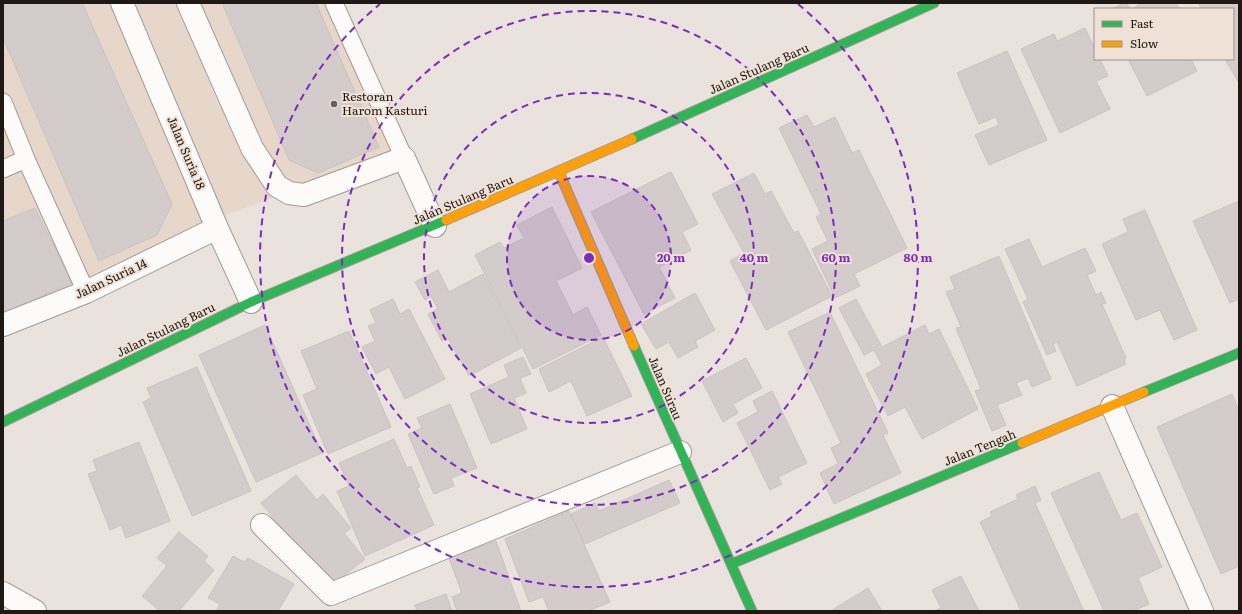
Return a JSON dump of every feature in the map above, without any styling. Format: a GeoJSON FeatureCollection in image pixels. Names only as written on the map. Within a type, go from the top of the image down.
{"type":"FeatureCollection","features":[{"type":"Feature","properties":{"kind":"street","name":"Jalan Suria 18"},"geometry":{"type":"LineString","coordinates":[[122,3],[251,302]]}},
{"type":"Feature","properties":{"kind":"street"},"geometry":{"type":"LineString","coordinates":[[188,3],[252,148],[277,186],[289,193],[304,195],[404,158],[435,226]]}},
{"type":"Feature","properties":{"kind":"street","name":"Jalan Stulang Baru"},"geometry":{"type":"LineString","coordinates":[[3,422],[251,302],[435,226],[559,172],[934,3]]}},
{"type":"Feature","properties":{"kind":"street","name":"Jalan Surau"},"geometry":{"type":"LineString","coordinates":[[559,172],[680,452],[752,611]]}},
{"type":"Feature","properties":{"kind":"street","name":"Jalan Suria 14"},"geometry":{"type":"LineString","coordinates":[[3,325],[86,292],[218,228]]}},
{"type":"Feature","properties":{"kind":"street","name":"Jalan Tengah"},"geometry":{"type":"LineString","coordinates":[[731,564],[1239,353]]}},
{"type":"Feature","properties":{"kind":"street"},"geometry":{"type":"LineString","coordinates":[[1112,406],[1202,611]]}},
{"type":"Feature","properties":{"kind":"street"},"geometry":{"type":"LineString","coordinates":[[262,525],[331,594],[680,452]]}},
{"type":"Feature","properties":{"kind":"street"},"geometry":{"type":"LineString","coordinates":[[3,593],[35,611]]}},
{"type":"Feature","properties":{"kind":"lane"},"geometry":{"type":"LineString","coordinates":[[334,3],[404,158]]}},
{"type":"Feature","properties":{"kind":"lane"},"geometry":{"type":"LineString","coordinates":[[3,102],[26,159],[86,292]]}},
{"type":"Feature","properties":{"kind":"lane"},"geometry":{"type":"LineString","coordinates":[[3,168],[26,159]]}},
{"type":"Feature","properties":{"kind":"shaded area"},"geometry":{"type":"Polygon","coordinates":[[[3,3],[326,3],[393,152],[202,224],[72,287],[3,315],[3,3]]]}},
{"type":"Feature","properties":{"kind":"building"},"geometry":{"type":"Polygon","coordinates":[[[3,3],[82,3],[172,204],[157,235],[99,261],[3,38],[3,3]]]}},
{"type":"Feature","properties":{"kind":"building"},"geometry":{"type":"Polygon","coordinates":[[[222,3],[316,3],[379,147],[318,173],[289,160],[222,3]]]}},
{"type":"Feature","properties":{"kind":"building"},"geometry":{"type":"Polygon","coordinates":[[[1127,3],[1130,8],[1114,8],[1127,3]]]}},
{"type":"Feature","properties":{"kind":"building"},"geometry":{"type":"Polygon","coordinates":[[[1142,3],[1176,3],[1178,8],[1134,8],[1142,3]]]}},
{"type":"Feature","properties":{"kind":"building"},"geometry":{"type":"Polygon","coordinates":[[[1198,3],[1239,3],[1239,83],[1226,60],[1234,60],[1234,8],[1201,8],[1198,3]]]}},
{"type":"Feature","properties":{"kind":"building"},"geometry":{"type":"Polygon","coordinates":[[[1085,28],[1094,47],[1094,60],[1100,60],[1108,76],[1096,81],[1110,109],[1060,133],[1021,49],[1054,34],[1057,41],[1085,28]]]}},
{"type":"Feature","properties":{"kind":"building"},"geometry":{"type":"Polygon","coordinates":[[[1007,51],[1047,140],[989,165],[975,135],[999,125],[996,117],[979,124],[957,73],[1007,51]]]}},
{"type":"Feature","properties":{"kind":"building"},"geometry":{"type":"Polygon","coordinates":[[[1129,60],[1192,60],[1197,71],[1147,96],[1129,60]]]}},
{"type":"Feature","properties":{"kind":"building"},"geometry":{"type":"Polygon","coordinates":[[[807,115],[814,127],[835,117],[852,153],[859,150],[907,248],[854,274],[860,286],[835,298],[812,249],[828,241],[816,217],[821,214],[779,128],[807,115]]]}},
{"type":"Feature","properties":{"kind":"building"},"geometry":{"type":"Polygon","coordinates":[[[671,172],[698,224],[682,232],[691,250],[659,267],[675,298],[644,314],[591,212],[671,172]]]}},
{"type":"Feature","properties":{"kind":"building"},"geometry":{"type":"Polygon","coordinates":[[[754,173],[765,194],[771,191],[794,233],[798,231],[832,296],[766,330],[730,261],[744,253],[712,194],[754,173]]]}},
{"type":"Feature","properties":{"kind":"building"},"geometry":{"type":"Polygon","coordinates":[[[1239,201],[1239,299],[1230,303],[1193,221],[1239,201]]]}},
{"type":"Feature","properties":{"kind":"building"},"geometry":{"type":"Polygon","coordinates":[[[552,207],[582,268],[556,281],[573,315],[587,307],[601,335],[533,369],[475,255],[500,242],[504,248],[524,238],[517,225],[552,207]]]}},
{"type":"Feature","properties":{"kind":"building"},"geometry":{"type":"Polygon","coordinates":[[[35,208],[72,283],[3,313],[3,221],[35,208]]]}},
{"type":"Feature","properties":{"kind":"building"},"geometry":{"type":"Polygon","coordinates":[[[1145,210],[1197,330],[1174,340],[1160,310],[1136,320],[1102,244],[1128,232],[1123,219],[1145,210]]]}},
{"type":"Feature","properties":{"kind":"building"},"geometry":{"type":"Polygon","coordinates":[[[1029,239],[1042,267],[1085,248],[1096,271],[1087,275],[1096,295],[1101,292],[1106,303],[1102,304],[1126,358],[1124,360],[1126,364],[1077,386],[1057,342],[1053,344],[1056,351],[1047,355],[1023,302],[1028,299],[1005,249],[1029,239]]]}},
{"type":"Feature","properties":{"kind":"building"},"geometry":{"type":"Polygon","coordinates":[[[999,256],[1051,379],[1032,387],[1028,378],[1016,383],[1022,395],[997,405],[1006,425],[992,431],[975,391],[981,389],[956,328],[961,327],[946,292],[955,289],[950,277],[999,256]]]}},
{"type":"Feature","properties":{"kind":"building"},"geometry":{"type":"Polygon","coordinates":[[[438,270],[449,292],[483,274],[521,348],[469,376],[448,338],[442,341],[428,314],[438,309],[431,296],[425,300],[415,282],[438,270]]]}},
{"type":"Feature","properties":{"kind":"building"},"geometry":{"type":"Polygon","coordinates":[[[695,293],[715,330],[695,341],[698,347],[678,358],[669,342],[656,349],[641,324],[695,293]]]}},
{"type":"Feature","properties":{"kind":"building"},"geometry":{"type":"Polygon","coordinates":[[[393,299],[400,314],[409,309],[445,379],[405,399],[389,367],[376,374],[362,347],[375,341],[368,326],[376,323],[370,310],[393,299]]]}},
{"type":"Feature","properties":{"kind":"building"},"geometry":{"type":"Polygon","coordinates":[[[856,299],[882,347],[925,325],[929,334],[939,329],[978,409],[922,439],[905,407],[888,416],[866,374],[882,365],[874,350],[864,355],[839,308],[856,299]]]}},
{"type":"Feature","properties":{"kind":"building"},"geometry":{"type":"Polygon","coordinates":[[[830,312],[888,433],[883,435],[901,473],[834,504],[820,473],[838,464],[831,448],[841,443],[788,332],[830,312]]]}},
{"type":"Feature","properties":{"kind":"building"},"geometry":{"type":"Polygon","coordinates":[[[265,325],[322,453],[256,482],[199,355],[265,325]]]}},
{"type":"Feature","properties":{"kind":"building"},"geometry":{"type":"Polygon","coordinates":[[[349,331],[391,427],[328,454],[303,395],[317,389],[301,351],[349,331]]]}},
{"type":"Feature","properties":{"kind":"building"},"geometry":{"type":"Polygon","coordinates":[[[603,337],[632,396],[587,416],[571,381],[549,392],[539,369],[603,337]]]}},
{"type":"Feature","properties":{"kind":"building"},"geometry":{"type":"Polygon","coordinates":[[[523,357],[531,374],[520,378],[526,393],[514,398],[527,429],[491,444],[470,394],[509,377],[504,365],[523,357]]]}},
{"type":"Feature","properties":{"kind":"building"},"geometry":{"type":"Polygon","coordinates":[[[746,358],[762,388],[733,404],[738,413],[723,422],[702,381],[746,358]]]}},
{"type":"Feature","properties":{"kind":"building"},"geometry":{"type":"Polygon","coordinates":[[[197,367],[251,491],[192,516],[143,402],[151,398],[147,388],[197,367]]]}},
{"type":"Feature","properties":{"kind":"building"},"geometry":{"type":"Polygon","coordinates":[[[772,391],[807,463],[778,477],[782,484],[770,490],[737,423],[758,412],[753,401],[772,391]]]}},
{"type":"Feature","properties":{"kind":"building"},"geometry":{"type":"Polygon","coordinates":[[[1232,394],[1239,411],[1239,566],[1221,574],[1157,427],[1232,394]]]}},
{"type":"Feature","properties":{"kind":"building"},"geometry":{"type":"Polygon","coordinates":[[[450,404],[477,468],[451,478],[454,486],[434,494],[408,434],[422,428],[417,418],[450,404]]]}},
{"type":"Feature","properties":{"kind":"building"},"geometry":{"type":"Polygon","coordinates":[[[394,439],[407,468],[411,466],[420,487],[417,488],[434,525],[365,556],[337,491],[349,486],[339,463],[394,439]]]}},
{"type":"Feature","properties":{"kind":"building"},"geometry":{"type":"Polygon","coordinates":[[[139,442],[170,521],[126,538],[121,525],[110,530],[88,474],[97,471],[93,460],[139,442]]]}},
{"type":"Feature","properties":{"kind":"building"},"geometry":{"type":"Polygon","coordinates":[[[1099,472],[1121,520],[1137,513],[1162,567],[1138,578],[1149,604],[1133,611],[1104,611],[1051,493],[1099,472]]]}},
{"type":"Feature","properties":{"kind":"building"},"geometry":{"type":"Polygon","coordinates":[[[296,475],[317,500],[323,494],[351,528],[344,533],[365,559],[330,587],[261,503],[296,475]]]}},
{"type":"Feature","properties":{"kind":"building"},"geometry":{"type":"Polygon","coordinates":[[[669,480],[680,503],[585,544],[571,514],[595,503],[599,511],[669,480]]]}},
{"type":"Feature","properties":{"kind":"building"},"geometry":{"type":"Polygon","coordinates":[[[1035,486],[1041,500],[1035,503],[1084,611],[1021,611],[980,522],[992,516],[990,512],[1018,499],[1016,495],[1035,486]]]}},
{"type":"Feature","properties":{"kind":"building"},"geometry":{"type":"Polygon","coordinates":[[[569,511],[610,602],[588,611],[549,611],[543,597],[529,602],[505,539],[569,511]]]}},
{"type":"Feature","properties":{"kind":"building"},"geometry":{"type":"Polygon","coordinates":[[[179,532],[208,556],[204,561],[214,570],[179,611],[160,611],[142,596],[167,566],[157,558],[179,532]]]}},
{"type":"Feature","properties":{"kind":"building"},"geometry":{"type":"Polygon","coordinates":[[[496,541],[521,611],[457,611],[452,597],[462,593],[449,558],[496,541]]]}},
{"type":"Feature","properties":{"kind":"building"},"geometry":{"type":"Polygon","coordinates":[[[233,556],[244,562],[248,558],[294,584],[278,611],[216,611],[220,604],[208,598],[233,556]]]}},
{"type":"Feature","properties":{"kind":"building"},"geometry":{"type":"Polygon","coordinates":[[[961,576],[979,611],[934,611],[941,608],[932,590],[961,576]]]}},
{"type":"Feature","properties":{"kind":"building"},"geometry":{"type":"Polygon","coordinates":[[[868,588],[882,611],[831,611],[868,588]]]}},
{"type":"Feature","properties":{"kind":"building"},"geometry":{"type":"Polygon","coordinates":[[[446,594],[452,611],[417,611],[415,605],[446,594]]]}},
{"type":"Feature","properties":{"kind":"traffic: fast"},"geometry":{"type":"LineString","coordinates":[[632,139],[934,3]]}},
{"type":"Feature","properties":{"kind":"traffic: fast"},"geometry":{"type":"LineString","coordinates":[[3,422],[251,302],[446,220]]}},
{"type":"Feature","properties":{"kind":"traffic: fast"},"geometry":{"type":"LineString","coordinates":[[634,346],[752,611]]}},
{"type":"Feature","properties":{"kind":"traffic: fast"},"geometry":{"type":"LineString","coordinates":[[1144,392],[1239,353]]}},
{"type":"Feature","properties":{"kind":"traffic: fast"},"geometry":{"type":"LineString","coordinates":[[731,564],[1022,443]]}},
{"type":"Feature","properties":{"kind":"traffic: slow"},"geometry":{"type":"LineString","coordinates":[[446,220],[632,139]]}},
{"type":"Feature","properties":{"kind":"traffic: slow"},"geometry":{"type":"LineString","coordinates":[[559,172],[634,346]]}},
{"type":"Feature","properties":{"kind":"traffic: slow"},"geometry":{"type":"LineString","coordinates":[[1022,443],[1144,392]]}},
{"type":"Feature","properties":{"kind":"place","name":"Restoran Harom Kasturi"},"geometry":{"type":"Point","coordinates":[334,104]}}]}
